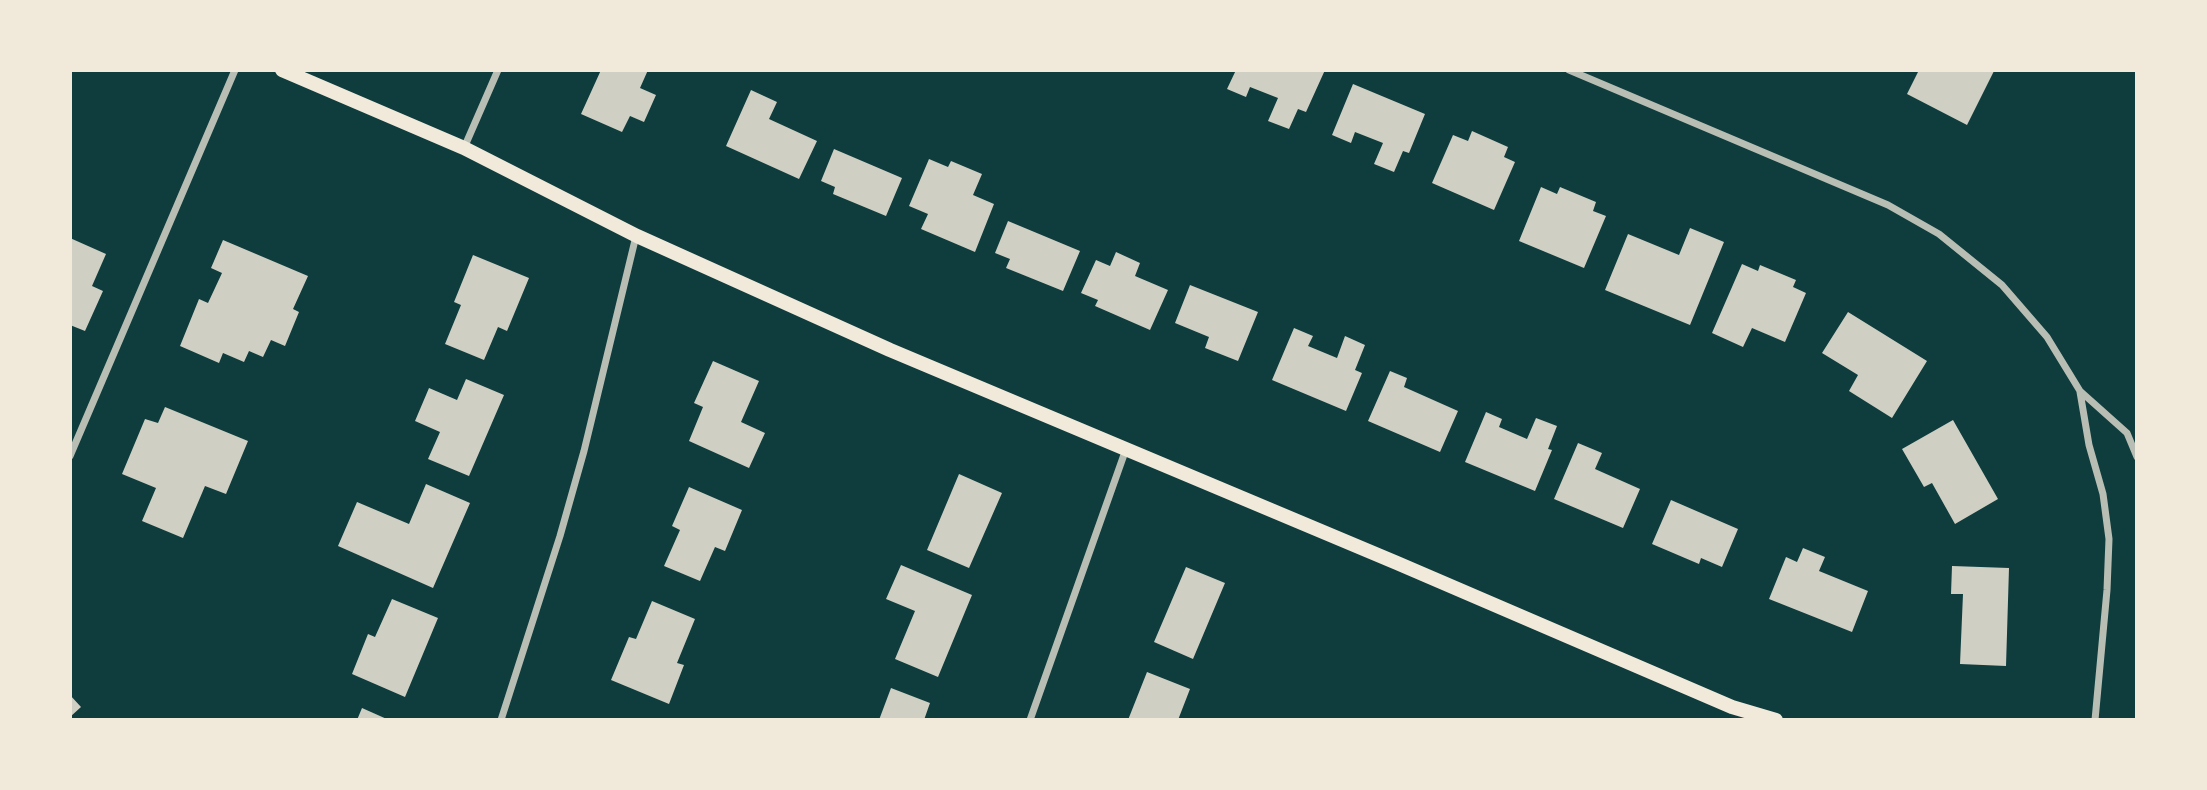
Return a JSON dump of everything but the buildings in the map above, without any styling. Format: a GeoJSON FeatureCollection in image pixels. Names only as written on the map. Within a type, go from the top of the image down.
{"type":"FeatureCollection","features":[{"type":"Feature","properties":{"kind":"main road"},"geometry":{"type":"LineString","coordinates":[[282,70],[464,148],[637,236],[878,344],[1732,707],[1776,720]]}},
{"type":"Feature","properties":{"kind":"main road"},"geometry":{"type":"LineString","coordinates":[[1732,707],[1751,720]]}},
{"type":"Feature","properties":{"kind":"street"},"geometry":{"type":"LineString","coordinates":[[70,456],[235,70]]}},
{"type":"Feature","properties":{"kind":"street"},"geometry":{"type":"LineString","coordinates":[[464,148],[498,70]]}},
{"type":"Feature","properties":{"kind":"street"},"geometry":{"type":"LineString","coordinates":[[1569,70],[1888,205],[1939,234],[2002,285],[2047,337],[2080,391],[2127,433],[2137,457]]}},
{"type":"Feature","properties":{"kind":"street"},"geometry":{"type":"LineString","coordinates":[[501,720],[561,536],[637,236]]}},
{"type":"Feature","properties":{"kind":"street"},"geometry":{"type":"LineString","coordinates":[[2080,391],[2089,445],[2103,494],[2109,539],[2095,720]]}},
{"type":"Feature","properties":{"kind":"street"},"geometry":{"type":"LineString","coordinates":[[1030,720],[1126,449]]}}]}
